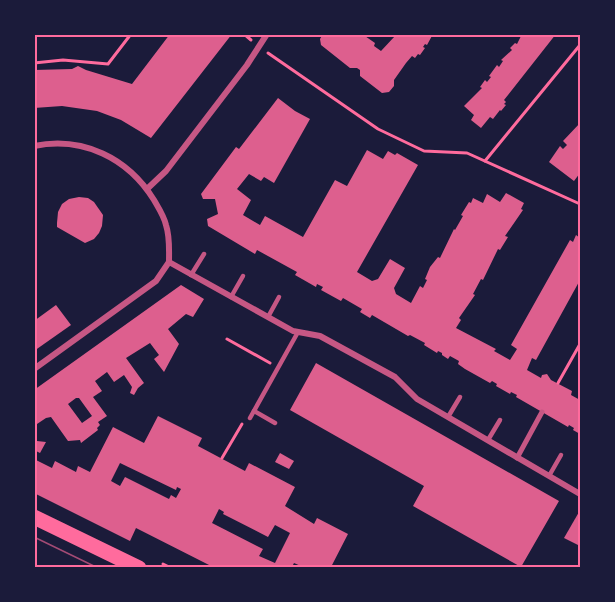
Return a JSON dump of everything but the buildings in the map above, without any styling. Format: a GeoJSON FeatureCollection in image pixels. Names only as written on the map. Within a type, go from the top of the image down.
{"type":"FeatureCollection","features":[{"type":"Feature","properties":{"kind":"main road"},"geometry":{"type":"LineString","coordinates":[[34,517],[139,567]]}},
{"type":"Feature","properties":{"kind":"street"},"geometry":{"type":"LineString","coordinates":[[147,189],[166,171],[247,65],[267,34]]}},
{"type":"Feature","properties":{"kind":"street"},"geometry":{"type":"LineString","coordinates":[[34,146],[53,142],[72,143],[92,148],[110,156],[130,171],[147,189],[166,224],[169,262],[156,281],[34,369]]}},
{"type":"Feature","properties":{"kind":"street"},"geometry":{"type":"LineString","coordinates":[[169,262],[293,331],[320,336],[394,377],[417,399],[580,494]]}},
{"type":"Feature","properties":{"kind":"street"},"geometry":{"type":"LineString","coordinates":[[517,458],[542,412]]}},
{"type":"Feature","properties":{"kind":"lane"},"geometry":{"type":"LineString","coordinates":[[191,275],[204,254]]}},
{"type":"Feature","properties":{"kind":"lane"},"geometry":{"type":"LineString","coordinates":[[231,297],[243,276]]}},
{"type":"Feature","properties":{"kind":"lane"},"geometry":{"type":"LineString","coordinates":[[268,317],[279,297]]}},
{"type":"Feature","properties":{"kind":"lane"},"geometry":{"type":"LineString","coordinates":[[250,418],[298,332]]}},
{"type":"Feature","properties":{"kind":"lane"},"geometry":{"type":"LineString","coordinates":[[448,417],[460,397]]}},
{"type":"Feature","properties":{"kind":"lane"},"geometry":{"type":"LineString","coordinates":[[254,411],[275,423]]}},
{"type":"Feature","properties":{"kind":"lane"},"geometry":{"type":"LineString","coordinates":[[488,440],[500,420]]}},
{"type":"Feature","properties":{"kind":"lane"},"geometry":{"type":"LineString","coordinates":[[549,476],[561,455]]}},
{"type":"Feature","properties":{"kind":"path"},"geometry":{"type":"LineString","coordinates":[[34,63],[63,60],[108,64],[131,34]]}},
{"type":"Feature","properties":{"kind":"path"},"geometry":{"type":"LineString","coordinates":[[258,45],[378,129],[424,151],[467,153],[580,204]]}},
{"type":"Feature","properties":{"kind":"path"},"geometry":{"type":"LineString","coordinates":[[485,161],[580,45]]}},
{"type":"Feature","properties":{"kind":"path"},"geometry":{"type":"LineString","coordinates":[[227,339],[278,368]]}},
{"type":"Feature","properties":{"kind":"path"},"geometry":{"type":"LineString","coordinates":[[558,384],[580,344]]}},
{"type":"Feature","properties":{"kind":"path"},"geometry":{"type":"LineString","coordinates":[[222,458],[245,419],[250,418]]}},
{"type":"Feature","properties":{"kind":"path"},"geometry":{"type":"LineString","coordinates":[[163,564],[171,567]]}},
{"type":"Feature","properties":{"kind":"tram line"},"geometry":{"type":"LineString","coordinates":[[34,537],[98,568]]}}]}
